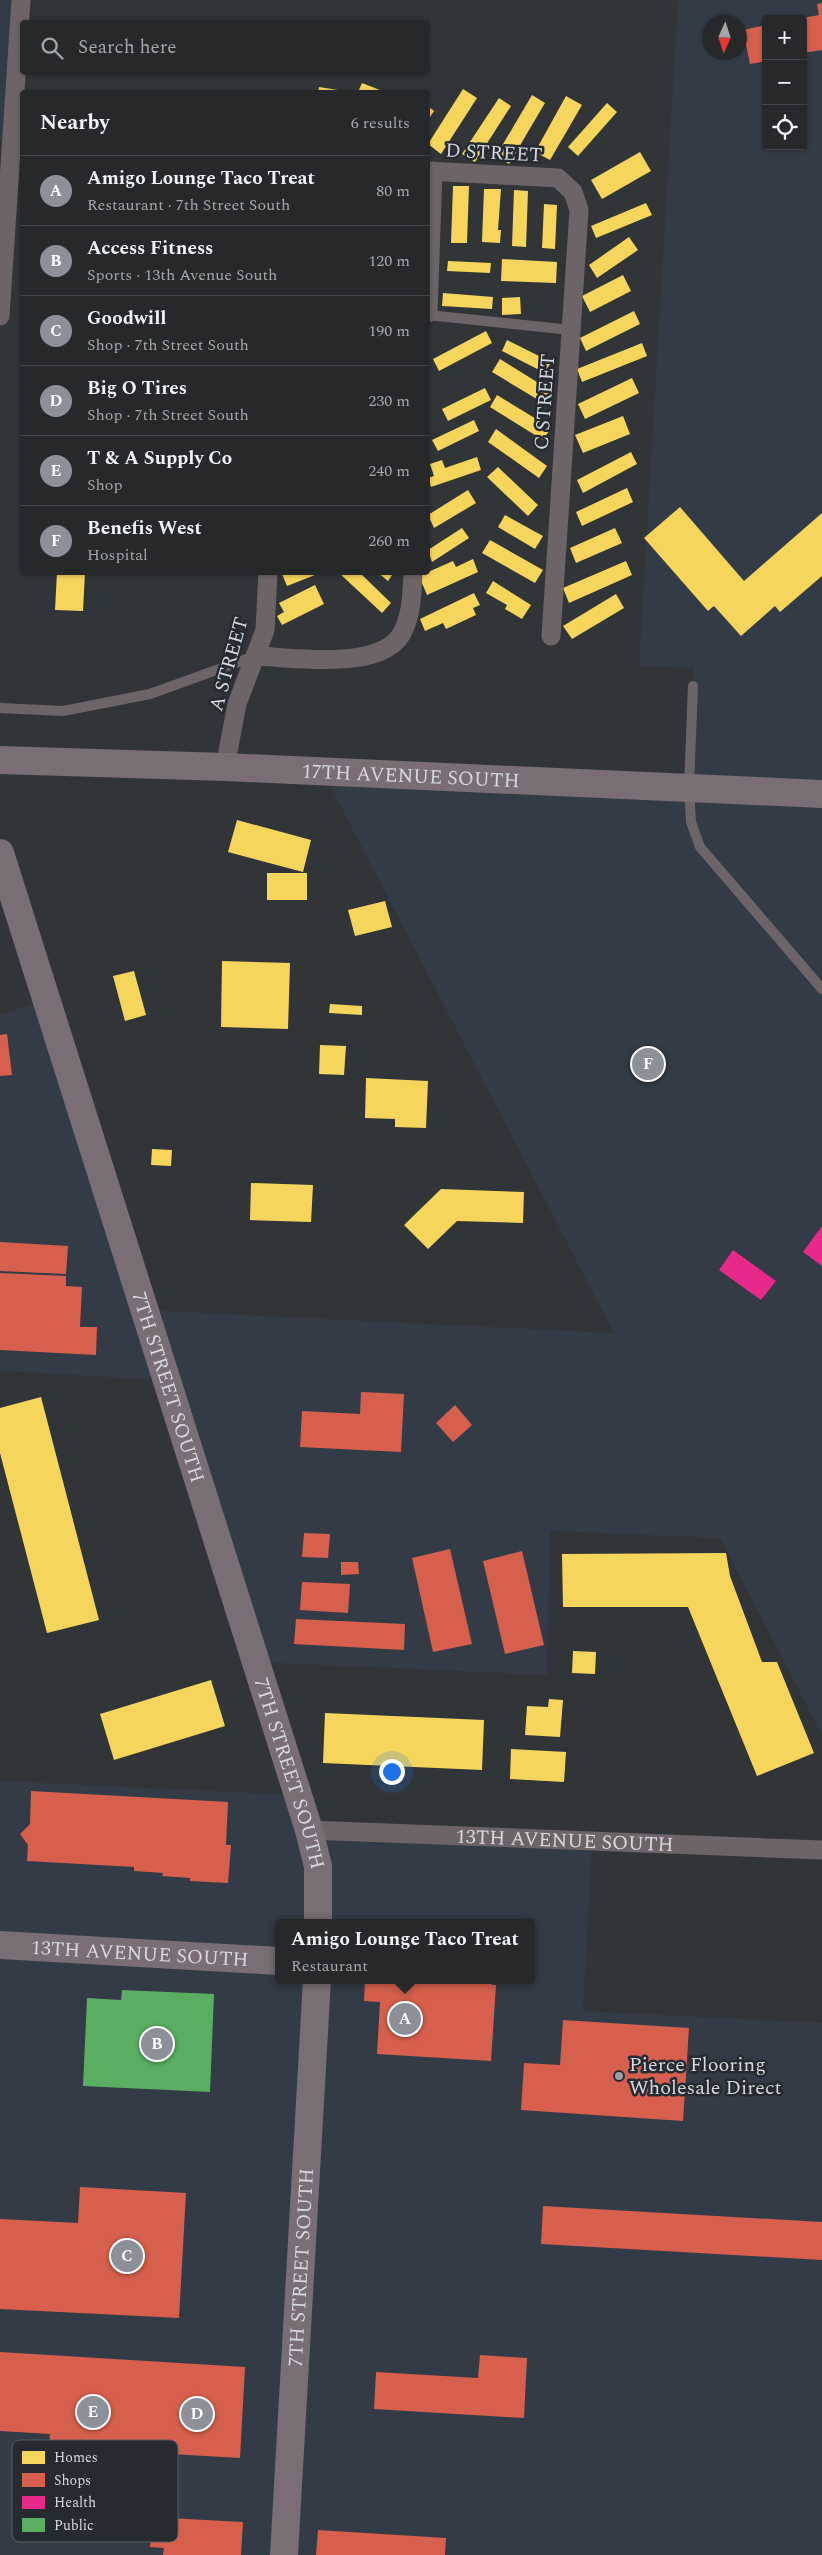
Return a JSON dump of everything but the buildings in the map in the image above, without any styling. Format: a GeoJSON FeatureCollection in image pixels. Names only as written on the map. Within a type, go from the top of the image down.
{"type":"FeatureCollection","features":[{"type":"Feature","properties":{"kind":"street"},"geometry":{"type":"LineString","coordinates":[[0,316],[21,0]]}},
{"type":"Feature","properties":{"kind":"street","name":"D STREET"},"geometry":{"type":"LineString","coordinates":[[430,171],[558,178]]}},
{"type":"Feature","properties":{"kind":"street","name":"C STREET"},"geometry":{"type":"LineString","coordinates":[[551,636],[579,210],[573,192],[558,178]]}},
{"type":"Feature","properties":{"kind":"street","name":"A STREET"},"geometry":{"type":"LineString","coordinates":[[225,767],[237,704],[265,630],[268,575]]}},
{"type":"Feature","properties":{"kind":"street"},"geometry":{"type":"LineString","coordinates":[[255,656],[357,659],[388,648],[404,631],[412,603],[413,575]]}},
{"type":"Feature","properties":{"kind":"street","name":"17TH AVENUE SOUTH"},"geometry":{"type":"LineString","coordinates":[[0,760],[225,767],[822,794]]}},
{"type":"Feature","properties":{"kind":"street","name":"7TH STREET SOUTH"},"geometry":{"type":"LineString","coordinates":[[0,853],[309,1830],[318,1866],[318,1919]]}},
{"type":"Feature","properties":{"kind":"street","name":"13TH AVENUE SOUTH"},"geometry":{"type":"LineString","coordinates":[[309,1830],[822,1850]]}},
{"type":"Feature","properties":{"kind":"street","name":"13TH AVENUE SOUTH"},"geometry":{"type":"LineString","coordinates":[[0,1945],[275,1961]]}},
{"type":"Feature","properties":{"kind":"street","name":"7TH STREET SOUTH"},"geometry":{"type":"LineString","coordinates":[[284,2555],[317,1984]]}},
{"type":"Feature","properties":{"kind":"lane"},"geometry":{"type":"LineString","coordinates":[[430,314],[571,330]]}},
{"type":"Feature","properties":{"kind":"lane"},"geometry":{"type":"LineString","coordinates":[[0,708],[63,711],[150,694],[255,656]]}},
{"type":"Feature","properties":{"kind":"lane"},"geometry":{"type":"LineString","coordinates":[[693,686],[689,787],[691,822],[700,847],[822,989]]}},
{"type":"Feature","properties":{"kind":"shaded area"},"geometry":{"type":"Polygon","coordinates":[[[0,0],[21,0],[12,141],[0,140],[0,0]]]}},
{"type":"Feature","properties":{"kind":"shaded area"},"geometry":{"type":"Polygon","coordinates":[[[678,0],[822,0],[822,1735],[720,1538],[550,1531],[547,1675],[256,1662],[166,1380],[0,1371],[0,1016],[46,998],[144,1310],[614,1333],[323,772],[689,787],[694,668],[639,666],[678,0]]]}},
{"type":"Feature","properties":{"kind":"shaded area"},"geometry":{"type":"Polygon","coordinates":[[[0,1781],[298,1795],[310,1836],[592,1841],[583,2011],[822,2023],[822,2555],[0,2555],[0,1781]]]}},
{"type":"Feature","properties":{"kind":"place","name":"Benefis West"},"geometry":{"type":"Point","coordinates":[648,1064]}},
{"type":"Feature","properties":{"kind":"place","name":"Amigo Lounge Taco Treat"},"geometry":{"type":"Point","coordinates":[405,2019]}},
{"type":"Feature","properties":{"kind":"place","name":"Access Fitness"},"geometry":{"type":"Point","coordinates":[157,2044]}},
{"type":"Feature","properties":{"kind":"place","name":"Pierce Flooring Wholesale Direct"},"geometry":{"type":"Point","coordinates":[619,2076]}},
{"type":"Feature","properties":{"kind":"place","name":"Goodwill"},"geometry":{"type":"Point","coordinates":[127,2256]}},
{"type":"Feature","properties":{"kind":"place","name":"T & A Supply Co"},"geometry":{"type":"Point","coordinates":[93,2412]}},
{"type":"Feature","properties":{"kind":"place","name":"Big O Tires"},"geometry":{"type":"Point","coordinates":[197,2414]}}]}
